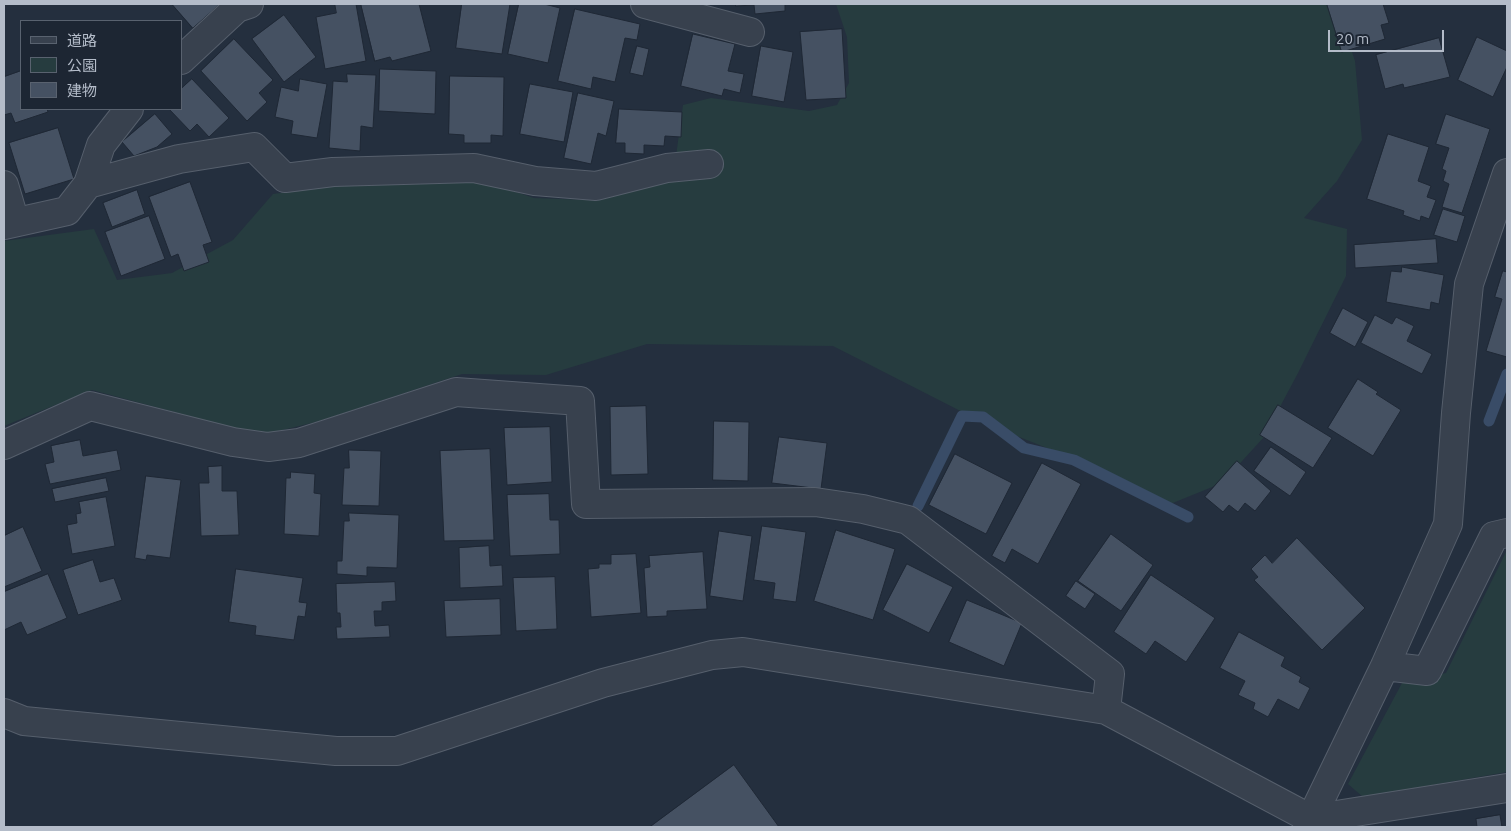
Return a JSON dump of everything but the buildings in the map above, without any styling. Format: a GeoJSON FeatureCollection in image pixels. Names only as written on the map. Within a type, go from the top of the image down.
{"type":"FeatureCollection","features":[{"type":"Feature","properties":{"kind":"street"},"geometry":{"type":"LineString","coordinates":[[182,59],[237,8],[249,4]]}},
{"type":"Feature","properties":{"kind":"street"},"geometry":{"type":"LineString","coordinates":[[645,4],[750,32]]}},
{"type":"Feature","properties":{"kind":"street"},"geometry":{"type":"LineString","coordinates":[[4,186],[9,223],[67,211],[88,184],[101,144],[128,110]]}},
{"type":"Feature","properties":{"kind":"street"},"geometry":{"type":"LineString","coordinates":[[88,184],[179,159],[254,147],[285,178],[333,172],[474,168],[535,181],[596,186],[668,168],[709,164]]}},
{"type":"Feature","properties":{"kind":"street"},"geometry":{"type":"LineString","coordinates":[[1309,823],[1385,666],[1448,524],[1456,412],[1469,284],[1507,173]]}},
{"type":"Feature","properties":{"kind":"street"},"geometry":{"type":"LineString","coordinates":[[4,445],[90,406],[233,442],[268,447],[300,443],[456,392],[580,401],[586,504],[815,502],[863,509],[908,520],[1110,674],[1106,710]]}},
{"type":"Feature","properties":{"kind":"street"},"geometry":{"type":"LineString","coordinates":[[1385,666],[1427,671],[1494,536],[1507,534]]}},
{"type":"Feature","properties":{"kind":"street"},"geometry":{"type":"LineString","coordinates":[[4,713],[24,721],[326,750],[397,751],[603,683],[712,655],[743,652],[1106,710],[1309,823],[1507,788]]}},
{"type":"Feature","properties":{"kind":"green space"},"geometry":{"type":"Polygon","coordinates":[[[836,4],[1336,4],[1355,61],[1362,140],[1337,181],[1304,218],[1347,229],[1346,276],[1264,437],[1222,483],[1163,507],[1100,469],[984,423],[833,346],[647,344],[546,375],[462,374],[320,421],[270,433],[241,430],[92,390],[4,426],[4,241],[94,229],[117,280],[172,273],[233,240],[273,194],[329,186],[477,179],[534,198],[590,200],[676,156],[683,105],[711,98],[809,111],[837,105],[849,83],[847,37],[836,4]]]}},
{"type":"Feature","properties":{"kind":"green space"},"geometry":{"type":"Polygon","coordinates":[[[1507,550],[1507,772],[1363,797],[1348,784],[1402,683],[1446,673],[1507,550]]]}},
{"type":"Feature","properties":{"kind":"waterway"},"geometry":{"type":"LineString","coordinates":[[1489,421],[1507,374]]}},
{"type":"Feature","properties":{"kind":"waterway"},"geometry":{"type":"LineString","coordinates":[[918,506],[962,416],[983,417],[1024,448],[1074,460],[1188,517]]}}]}
